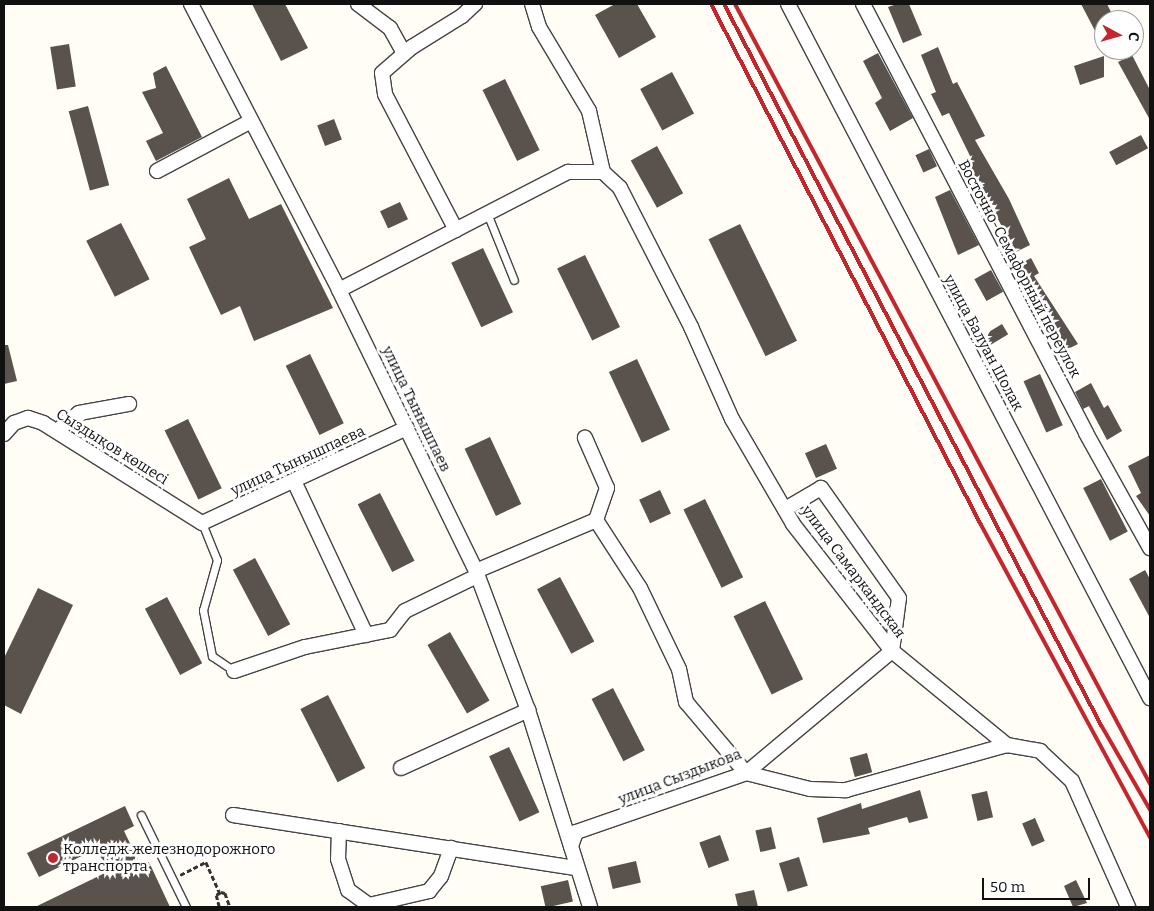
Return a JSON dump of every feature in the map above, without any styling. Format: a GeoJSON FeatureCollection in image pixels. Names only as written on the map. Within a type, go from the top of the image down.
{"type":"FeatureCollection","features":[{"type":"Feature","properties":{"kind":"street","name":"улица Тынышпаев"},"geometry":{"type":"LineString","coordinates":[[191,4],[339,290],[477,574],[528,710],[590,907]]}},
{"type":"Feature","properties":{"kind":"street"},"geometry":{"type":"LineString","coordinates":[[358,4],[390,28],[404,53]]}},
{"type":"Feature","properties":{"kind":"street"},"geometry":{"type":"LineString","coordinates":[[456,230],[385,94],[382,72],[404,53],[475,4]]}},
{"type":"Feature","properties":{"kind":"street"},"geometry":{"type":"LineString","coordinates":[[339,290],[568,172],[603,172],[589,111],[539,27],[532,4]]}},
{"type":"Feature","properties":{"kind":"street","name":"улица Балуан Шолак"},"geometry":{"type":"LineString","coordinates":[[788,4],[1150,698]]}},
{"type":"Feature","properties":{"kind":"street","name":"Восточно-Семафорный переулок"},"geometry":{"type":"LineString","coordinates":[[863,4],[1086,433],[1150,548]]}},
{"type":"Feature","properties":{"kind":"street"},"geometry":{"type":"LineString","coordinates":[[158,171],[251,121]]}},
{"type":"Feature","properties":{"kind":"street","name":"улица Самаркандская"},"geometry":{"type":"LineString","coordinates":[[603,172],[620,188],[691,327],[732,418],[793,524],[892,651],[1007,745],[1040,751],[1072,781],[1128,907]]}},
{"type":"Feature","properties":{"kind":"street"},"geometry":{"type":"LineString","coordinates":[[58,430],[79,413],[129,404]]}},
{"type":"Feature","properties":{"kind":"street","name":"Сыздықов көшесі"},"geometry":{"type":"LineString","coordinates":[[4,434],[14,423],[28,418],[58,430],[202,523]]}},
{"type":"Feature","properties":{"kind":"street","name":"улица Тынышпаева"},"geometry":{"type":"LineString","coordinates":[[202,523],[407,428]]}},
{"type":"Feature","properties":{"kind":"street"},"geometry":{"type":"LineString","coordinates":[[234,670],[306,647],[390,630],[405,611],[477,574],[596,520],[607,488],[585,438]]}},
{"type":"Feature","properties":{"kind":"street"},"geometry":{"type":"LineString","coordinates":[[294,480],[366,635]]}},
{"type":"Feature","properties":{"kind":"street"},"geometry":{"type":"LineString","coordinates":[[785,509],[821,488],[899,598],[892,651]]}},
{"type":"Feature","properties":{"kind":"street"},"geometry":{"type":"LineString","coordinates":[[596,520],[640,588],[679,669],[686,702],[746,773],[810,789],[846,790],[1007,745]]}},
{"type":"Feature","properties":{"kind":"street","name":"улица Сыздыкова"},"geometry":{"type":"LineString","coordinates":[[571,846],[576,832],[746,773],[892,651]]}},
{"type":"Feature","properties":{"kind":"street"},"geometry":{"type":"LineString","coordinates":[[401,768],[528,710]]}},
{"type":"Feature","properties":{"kind":"street"},"geometry":{"type":"LineString","coordinates":[[233,815],[577,868]]}},
{"type":"Feature","properties":{"kind":"street"},"geometry":{"type":"LineString","coordinates":[[339,831],[338,860],[348,890],[369,905],[428,891],[442,876],[451,848]]}},
{"type":"Feature","properties":{"kind":"lane"},"geometry":{"type":"LineString","coordinates":[[487,213],[514,280]]}},
{"type":"Feature","properties":{"kind":"lane"},"geometry":{"type":"LineString","coordinates":[[202,523],[216,560],[203,610],[212,656],[234,670]]}},
{"type":"Feature","properties":{"kind":"lane"},"geometry":{"type":"LineString","coordinates":[[141,815],[186,907]]}},
{"type":"Feature","properties":{"kind":"path"},"geometry":{"type":"LineString","coordinates":[[172,880],[206,862],[220,893]]}},
{"type":"Feature","properties":{"kind":"path"},"geometry":{"type":"LineString","coordinates":[[214,907],[218,906],[216,896],[220,893]]}},
{"type":"Feature","properties":{"kind":"path"},"geometry":{"type":"LineString","coordinates":[[220,893],[225,893],[230,907]]}},
{"type":"Feature","properties":{"kind":"building"},"geometry":{"type":"Polygon","coordinates":[[[252,4],[285,4],[308,48],[281,61],[252,4]]]}},
{"type":"Feature","properties":{"kind":"building"},"geometry":{"type":"Polygon","coordinates":[[[615,4],[637,4],[656,37],[619,58],[595,15],[615,4]]]}},
{"type":"Feature","properties":{"kind":"building"},"geometry":{"type":"Polygon","coordinates":[[[897,4],[909,4],[922,35],[903,43],[888,7],[897,4]]]}},
{"type":"Feature","properties":{"kind":"building"},"geometry":{"type":"Polygon","coordinates":[[[1081,4],[1107,4],[1110,10],[1094,10],[1094,29],[1081,4]]]}},
{"type":"Feature","properties":{"kind":"building"},"geometry":{"type":"Polygon","coordinates":[[[69,44],[76,86],[57,89],[50,47],[69,44]]]}},
{"type":"Feature","properties":{"kind":"building"},"geometry":{"type":"Polygon","coordinates":[[[938,47],[953,84],[957,82],[985,136],[975,140],[1009,199],[1030,245],[1016,252],[966,161],[971,158],[949,113],[942,116],[931,94],[936,92],[921,55],[938,47]]]}},
{"type":"Feature","properties":{"kind":"building"},"geometry":{"type":"Polygon","coordinates":[[[878,53],[913,118],[890,131],[875,103],[882,98],[863,61],[878,53]]]}},
{"type":"Feature","properties":{"kind":"building"},"geometry":{"type":"Polygon","coordinates":[[[1094,59],[1104,60],[1104,77],[1080,85],[1074,66],[1094,59]]]}},
{"type":"Feature","properties":{"kind":"building"},"geometry":{"type":"Polygon","coordinates":[[[1122,60],[1135,60],[1150,90],[1150,120],[1118,62],[1122,60]]]}},
{"type":"Feature","properties":{"kind":"building"},"geometry":{"type":"Polygon","coordinates":[[[166,66],[202,137],[156,161],[146,141],[163,133],[142,92],[156,88],[153,73],[166,66]]]}},
{"type":"Feature","properties":{"kind":"building"},"geometry":{"type":"Polygon","coordinates":[[[672,72],[694,113],[662,130],[640,89],[672,72]]]}},
{"type":"Feature","properties":{"kind":"building"},"geometry":{"type":"Polygon","coordinates":[[[505,79],[540,150],[517,161],[483,90],[505,79]]]}},
{"type":"Feature","properties":{"kind":"building"},"geometry":{"type":"Polygon","coordinates":[[[88,106],[109,185],[90,190],[69,111],[88,106]]]}},
{"type":"Feature","properties":{"kind":"building"},"geometry":{"type":"Polygon","coordinates":[[[334,119],[342,140],[325,146],[317,125],[334,119]]]}},
{"type":"Feature","properties":{"kind":"building"},"geometry":{"type":"Polygon","coordinates":[[[1141,135],[1148,148],[1116,165],[1109,152],[1141,135]]]}},
{"type":"Feature","properties":{"kind":"building"},"geometry":{"type":"Polygon","coordinates":[[[657,146],[683,193],[657,208],[631,161],[657,146]]]}},
{"type":"Feature","properties":{"kind":"building"},"geometry":{"type":"Polygon","coordinates":[[[929,149],[937,166],[923,173],[915,155],[929,149]]]}},
{"type":"Feature","properties":{"kind":"building"},"geometry":{"type":"Polygon","coordinates":[[[229,178],[249,219],[281,204],[333,308],[254,341],[240,306],[221,315],[189,247],[206,239],[187,199],[229,178]]]}},
{"type":"Feature","properties":{"kind":"building"},"geometry":{"type":"Polygon","coordinates":[[[950,190],[979,245],[958,255],[935,197],[950,190]]]}},
{"type":"Feature","properties":{"kind":"building"},"geometry":{"type":"Polygon","coordinates":[[[400,202],[408,219],[388,229],[380,211],[400,202]]]}},
{"type":"Feature","properties":{"kind":"building"},"geometry":{"type":"Polygon","coordinates":[[[121,223],[150,279],[115,297],[86,241],[121,223]]]}},
{"type":"Feature","properties":{"kind":"building"},"geometry":{"type":"Polygon","coordinates":[[[740,224],[797,341],[766,356],[709,239],[740,224]]]}},
{"type":"Feature","properties":{"kind":"building"},"geometry":{"type":"Polygon","coordinates":[[[483,248],[513,312],[481,327],[451,263],[483,248]]]}},
{"type":"Feature","properties":{"kind":"building"},"geometry":{"type":"Polygon","coordinates":[[[585,255],[620,327],[592,340],[557,269],[585,255]]]}},
{"type":"Feature","properties":{"kind":"building"},"geometry":{"type":"Polygon","coordinates":[[[1031,258],[1039,273],[1034,276],[1078,344],[1060,353],[1053,336],[1029,302],[1035,297],[1018,265],[1031,258]]]}},
{"type":"Feature","properties":{"kind":"building"},"geometry":{"type":"Polygon","coordinates":[[[991,270],[1003,292],[987,301],[974,279],[991,270]]]}},
{"type":"Feature","properties":{"kind":"building"},"geometry":{"type":"Polygon","coordinates":[[[1002,324],[1008,334],[985,348],[979,338],[1002,324]]]}},
{"type":"Feature","properties":{"kind":"building"},"geometry":{"type":"Polygon","coordinates":[[[4,345],[8,345],[17,381],[4,384],[4,345]]]}},
{"type":"Feature","properties":{"kind":"building"},"geometry":{"type":"Polygon","coordinates":[[[310,354],[344,423],[319,435],[286,366],[310,354]]]}},
{"type":"Feature","properties":{"kind":"building"},"geometry":{"type":"Polygon","coordinates":[[[637,359],[670,430],[642,443],[609,372],[637,359]]]}},
{"type":"Feature","properties":{"kind":"building"},"geometry":{"type":"Polygon","coordinates":[[[1040,374],[1063,425],[1046,432],[1024,381],[1040,374]]]}},
{"type":"Feature","properties":{"kind":"building"},"geometry":{"type":"Polygon","coordinates":[[[1091,383],[1104,408],[1108,405],[1122,431],[1107,440],[1089,406],[1083,409],[1075,392],[1091,383]]]}},
{"type":"Feature","properties":{"kind":"building"},"geometry":{"type":"Polygon","coordinates":[[[188,419],[222,488],[198,500],[165,430],[188,419]]]}},
{"type":"Feature","properties":{"kind":"building"},"geometry":{"type":"Polygon","coordinates":[[[490,437],[521,504],[496,516],[465,449],[490,437]]]}},
{"type":"Feature","properties":{"kind":"building"},"geometry":{"type":"Polygon","coordinates":[[[826,444],[837,469],[816,478],[805,453],[826,444]]]}},
{"type":"Feature","properties":{"kind":"building"},"geometry":{"type":"Polygon","coordinates":[[[1150,455],[1150,516],[1136,496],[1141,493],[1128,466],[1150,455]]]}},
{"type":"Feature","properties":{"kind":"building"},"geometry":{"type":"Polygon","coordinates":[[[1101,479],[1128,532],[1110,541],[1083,488],[1101,479]]]}},
{"type":"Feature","properties":{"kind":"building"},"geometry":{"type":"Polygon","coordinates":[[[660,490],[671,514],[650,523],[639,500],[660,490]]]}},
{"type":"Feature","properties":{"kind":"building"},"geometry":{"type":"Polygon","coordinates":[[[380,493],[415,561],[392,572],[358,504],[380,493]]]}},
{"type":"Feature","properties":{"kind":"building"},"geometry":{"type":"Polygon","coordinates":[[[705,499],[743,577],[722,588],[683,510],[705,499]]]}},
{"type":"Feature","properties":{"kind":"building"},"geometry":{"type":"Polygon","coordinates":[[[255,558],[290,624],[268,636],[233,570],[255,558]]]}},
{"type":"Feature","properties":{"kind":"building"},"geometry":{"type":"Polygon","coordinates":[[[1145,570],[1150,579],[1150,618],[1129,579],[1145,570]]]}},
{"type":"Feature","properties":{"kind":"building"},"geometry":{"type":"Polygon","coordinates":[[[560,577],[594,641],[571,654],[537,589],[560,577]]]}},
{"type":"Feature","properties":{"kind":"building"},"geometry":{"type":"Polygon","coordinates":[[[38,588],[73,605],[21,714],[4,705],[4,658],[38,588]]]}},
{"type":"Feature","properties":{"kind":"building"},"geometry":{"type":"Polygon","coordinates":[[[167,597],[202,663],[180,675],[145,609],[167,597]]]}},
{"type":"Feature","properties":{"kind":"building"},"geometry":{"type":"Polygon","coordinates":[[[765,601],[803,679],[772,695],[734,616],[765,601]]]}},
{"type":"Feature","properties":{"kind":"building"},"geometry":{"type":"Polygon","coordinates":[[[450,632],[489,700],[467,713],[427,645],[450,632]]]}},
{"type":"Feature","properties":{"kind":"building"},"geometry":{"type":"Polygon","coordinates":[[[613,688],[645,750],[623,761],[592,699],[613,688]]]}},
{"type":"Feature","properties":{"kind":"building"},"geometry":{"type":"Polygon","coordinates":[[[328,695],[365,768],[338,782],[300,709],[328,695]]]}},
{"type":"Feature","properties":{"kind":"building"},"geometry":{"type":"Polygon","coordinates":[[[509,747],[539,812],[519,822],[489,756],[509,747]]]}},
{"type":"Feature","properties":{"kind":"building"},"geometry":{"type":"Polygon","coordinates":[[[867,753],[872,772],[855,777],[850,758],[867,753]]]}},
{"type":"Feature","properties":{"kind":"building"},"geometry":{"type":"Polygon","coordinates":[[[920,790],[928,818],[909,823],[907,817],[868,828],[870,834],[823,843],[817,818],[861,803],[862,809],[920,790]]]}},
{"type":"Feature","properties":{"kind":"building"},"geometry":{"type":"Polygon","coordinates":[[[987,791],[993,817],[977,821],[971,795],[987,791]]]}},
{"type":"Feature","properties":{"kind":"building","name":"Колледж железнодорожного транспорта"},"geometry":{"type":"Polygon","coordinates":[[[125,806],[134,826],[124,831],[141,866],[149,862],[170,907],[35,907],[107,872],[96,849],[39,877],[27,853],[125,806]]]}},
{"type":"Feature","properties":{"kind":"building"},"geometry":{"type":"Polygon","coordinates":[[[1035,818],[1045,841],[1032,846],[1022,823],[1035,818]]]}},
{"type":"Feature","properties":{"kind":"building"},"geometry":{"type":"Polygon","coordinates":[[[771,827],[776,848],[760,852],[755,831],[771,827]]]}},
{"type":"Feature","properties":{"kind":"building"},"geometry":{"type":"Polygon","coordinates":[[[720,835],[729,860],[709,868],[699,843],[720,835]]]}},
{"type":"Feature","properties":{"kind":"building"},"geometry":{"type":"Polygon","coordinates":[[[799,857],[808,886],[788,892],[779,863],[799,857]]]}},
{"type":"Feature","properties":{"kind":"building"},"geometry":{"type":"Polygon","coordinates":[[[636,861],[641,882],[613,889],[608,868],[636,861]]]}},
{"type":"Feature","properties":{"kind":"building"},"geometry":{"type":"Polygon","coordinates":[[[568,880],[573,901],[545,907],[541,886],[568,880]]]}},
{"type":"Feature","properties":{"kind":"building"},"geometry":{"type":"Polygon","coordinates":[[[1076,880],[1087,903],[1073,907],[1064,886],[1076,880]]]}},
{"type":"Feature","properties":{"kind":"building"},"geometry":{"type":"Polygon","coordinates":[[[754,890],[758,907],[738,907],[735,894],[754,890]]]}},
{"type":"Feature","properties":{"kind":"railway"},"geometry":{"type":"LineString","coordinates":[[711,4],[980,523],[1150,838]]}},
{"type":"Feature","properties":{"kind":"railway"},"geometry":{"type":"LineString","coordinates":[[724,4],[1101,725],[1150,810]]}},
{"type":"Feature","properties":{"kind":"railway"},"geometry":{"type":"LineString","coordinates":[[735,4],[1150,784]]}},
{"type":"Feature","properties":{"kind":"place","name":"Колледж железнодорожного транспорта"},"geometry":{"type":"Point","coordinates":[53,858]}}]}
